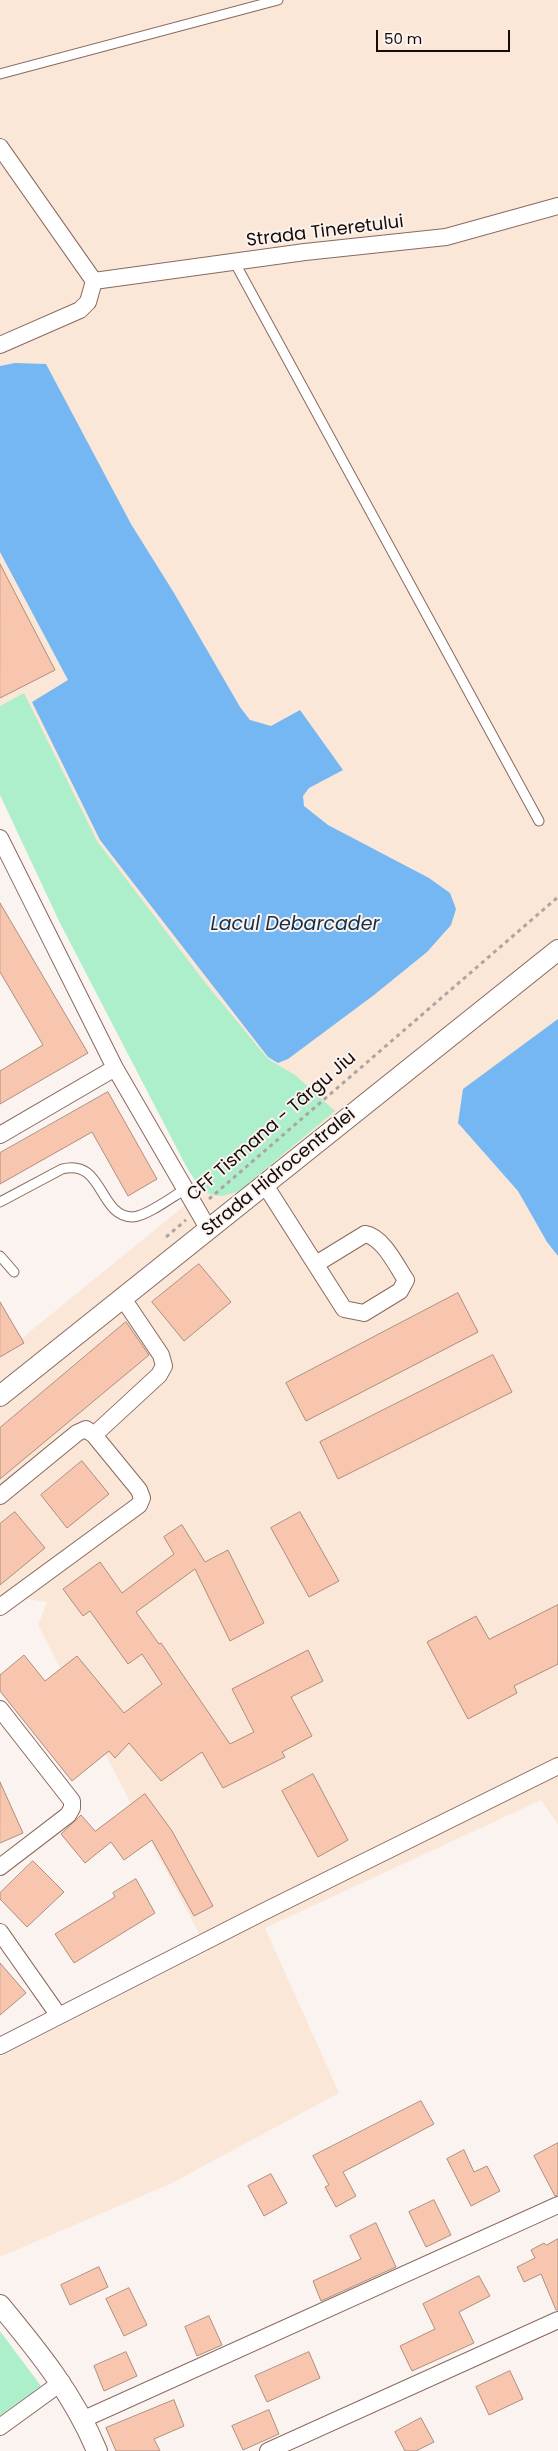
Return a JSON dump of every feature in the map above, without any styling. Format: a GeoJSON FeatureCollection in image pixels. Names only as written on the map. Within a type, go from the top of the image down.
{"type":"FeatureCollection","features":[{"type":"Feature","properties":{"kind":"street"},"geometry":{"type":"LineString","coordinates":[[0,147],[94,281],[88,302],[80,310],[0,346]]}},
{"type":"Feature","properties":{"kind":"street","name":"Strada Tineretului"},"geometry":{"type":"LineString","coordinates":[[94,281],[236,263],[305,252],[446,237],[558,206]]}},
{"type":"Feature","properties":{"kind":"street"},"geometry":{"type":"LineString","coordinates":[[0,838],[115,1068],[208,1230]]}},
{"type":"Feature","properties":{"kind":"street","name":"Strada Hidrocentralei"},"geometry":{"type":"LineString","coordinates":[[0,1396],[558,950]]}},
{"type":"Feature","properties":{"kind":"street"},"geometry":{"type":"LineString","coordinates":[[0,1135],[115,1068]]}},
{"type":"Feature","properties":{"kind":"street"},"geometry":{"type":"LineString","coordinates":[[265,1185],[344,1309],[364,1313],[400,1291],[406,1280],[372,1235],[365,1234],[316,1264]]}},
{"type":"Feature","properties":{"kind":"street"},"geometry":{"type":"LineString","coordinates":[[94,1435],[159,1375],[164,1366],[161,1355],[122,1297]]}},
{"type":"Feature","properties":{"kind":"street"},"geometry":{"type":"LineString","coordinates":[[0,1496],[77,1433],[86,1429],[94,1435],[139,1490],[142,1498],[139,1505],[0,1607]]}},
{"type":"Feature","properties":{"kind":"street"},"geometry":{"type":"LineString","coordinates":[[0,1709],[72,1801],[72,1808],[68,1815],[0,1867]]}},
{"type":"Feature","properties":{"kind":"street"},"geometry":{"type":"LineString","coordinates":[[0,2046],[558,1766]]}},
{"type":"Feature","properties":{"kind":"street"},"geometry":{"type":"LineString","coordinates":[[0,1932],[60,2016]]}},
{"type":"Feature","properties":{"kind":"street"},"geometry":{"type":"LineString","coordinates":[[84,2419],[558,2205]]}},
{"type":"Feature","properties":{"kind":"street"},"geometry":{"type":"LineString","coordinates":[[0,2305],[62,2382],[84,2419],[97,2451]]}},
{"type":"Feature","properties":{"kind":"street"},"geometry":{"type":"LineString","coordinates":[[268,2451],[558,2320]]}},
{"type":"Feature","properties":{"kind":"street"},"geometry":{"type":"LineString","coordinates":[[0,2427],[62,2382]]}},
{"type":"Feature","properties":{"kind":"lane"},"geometry":{"type":"LineString","coordinates":[[0,74],[278,0]]}},
{"type":"Feature","properties":{"kind":"lane"},"geometry":{"type":"LineString","coordinates":[[236,263],[539,821]]}},
{"type":"Feature","properties":{"kind":"lane"},"geometry":{"type":"LineString","coordinates":[[0,1202],[62,1169],[73,1166],[82,1168],[88,1173],[111,1204],[125,1216],[135,1217],[184,1190]]}},
{"type":"Feature","properties":{"kind":"lane"},"geometry":{"type":"LineString","coordinates":[[0,1256],[6,1260],[14,1272]]}},
{"type":"Feature","properties":{"kind":"path","name":"CFF Tismana - Târgu Jiu"},"geometry":{"type":"LineString","coordinates":[[159,1243],[558,897]]}},
{"type":"Feature","properties":{"kind":"shaded area"},"geometry":{"type":"Polygon","coordinates":[[[0,0],[558,0],[558,1824],[541,1800],[265,1928],[339,2093],[172,2183],[0,2257],[0,2057],[208,1951],[38,1625],[47,1602],[0,1595],[0,1356],[216,1180],[0,760],[0,0]]]}},
{"type":"Feature","properties":{"kind":"green space"},"geometry":{"type":"Polygon","coordinates":[[[24,693],[97,841],[207,985],[268,1059],[295,1075],[335,1111],[240,1190],[221,1196],[208,1193],[197,1182],[186,1166],[60,923],[0,795],[0,706],[24,693]]]}},
{"type":"Feature","properties":{"kind":"green space"},"geometry":{"type":"Polygon","coordinates":[[[0,2331],[41,2386],[0,2416],[0,2331]]]}},
{"type":"Feature","properties":{"kind":"water","name":"Lacul Debarcader"},"geometry":{"type":"Polygon","coordinates":[[[15,363],[46,364],[131,524],[174,593],[240,707],[250,720],[271,726],[300,710],[343,770],[309,788],[303,796],[304,806],[328,825],[429,878],[450,893],[456,909],[451,925],[427,952],[374,995],[288,1059],[278,1063],[268,1057],[100,840],[32,702],[68,680],[0,552],[0,366],[15,363]]]}},
{"type":"Feature","properties":{"kind":"water"},"geometry":{"type":"Polygon","coordinates":[[[558,1019],[558,1256],[547,1242],[518,1191],[458,1123],[463,1089],[558,1019]]]}},
{"type":"Feature","properties":{"kind":"building"},"geometry":{"type":"Polygon","coordinates":[[[0,564],[55,670],[0,698],[0,564]]]}},
{"type":"Feature","properties":{"kind":"building"},"geometry":{"type":"Polygon","coordinates":[[[0,903],[88,1053],[0,1104],[0,1071],[43,1045],[0,972],[0,903]]]}},
{"type":"Feature","properties":{"kind":"building"},"geometry":{"type":"Polygon","coordinates":[[[108,1092],[157,1179],[128,1196],[92,1132],[0,1184],[0,1153],[108,1092]]]}},
{"type":"Feature","properties":{"kind":"building"},"geometry":{"type":"Polygon","coordinates":[[[199,1264],[231,1302],[184,1341],[152,1302],[199,1264]]]}},
{"type":"Feature","properties":{"kind":"building"},"geometry":{"type":"Polygon","coordinates":[[[458,1293],[478,1332],[306,1421],[286,1383],[458,1293]]]}},
{"type":"Feature","properties":{"kind":"building"},"geometry":{"type":"Polygon","coordinates":[[[0,1302],[24,1343],[0,1357],[0,1302]]]}},
{"type":"Feature","properties":{"kind":"building"},"geometry":{"type":"Polygon","coordinates":[[[126,1322],[149,1355],[0,1479],[0,1428],[126,1322]]]}},
{"type":"Feature","properties":{"kind":"building"},"geometry":{"type":"Polygon","coordinates":[[[493,1355],[512,1392],[338,1479],[320,1442],[493,1355]]]}},
{"type":"Feature","properties":{"kind":"building"},"geometry":{"type":"Polygon","coordinates":[[[82,1461],[109,1494],[67,1528],[41,1495],[82,1461]]]}},
{"type":"Feature","properties":{"kind":"building"},"geometry":{"type":"Polygon","coordinates":[[[15,1512],[45,1548],[0,1585],[0,1524],[15,1512]]]}},
{"type":"Feature","properties":{"kind":"building"},"geometry":{"type":"Polygon","coordinates":[[[300,1512],[339,1581],[309,1597],[271,1528],[300,1512]]]}},
{"type":"Feature","properties":{"kind":"building"},"geometry":{"type":"Polygon","coordinates":[[[182,1525],[205,1562],[228,1550],[264,1623],[230,1641],[195,1569],[136,1612],[159,1644],[161,1643],[230,1744],[254,1732],[232,1689],[308,1650],[323,1681],[291,1697],[312,1736],[282,1752],[285,1757],[223,1788],[202,1752],[161,1781],[129,1743],[115,1758],[109,1751],[72,1781],[0,1691],[0,1675],[24,1655],[45,1681],[77,1656],[124,1713],[162,1684],[142,1654],[128,1664],[90,1611],[83,1616],[63,1589],[100,1562],[122,1593],[174,1554],[164,1537],[182,1525]]]}},
{"type":"Feature","properties":{"kind":"building"},"geometry":{"type":"Polygon","coordinates":[[[558,1605],[558,1664],[514,1686],[517,1693],[468,1719],[427,1642],[476,1616],[489,1639],[558,1605]]]}},
{"type":"Feature","properties":{"kind":"building"},"geometry":{"type":"Polygon","coordinates":[[[313,1774],[348,1840],[318,1857],[282,1791],[313,1774]]]}},
{"type":"Feature","properties":{"kind":"building"},"geometry":{"type":"Polygon","coordinates":[[[0,1782],[23,1833],[0,1843],[0,1782]]]}},
{"type":"Feature","properties":{"kind":"building"},"geometry":{"type":"Polygon","coordinates":[[[145,1794],[172,1831],[213,1906],[194,1916],[152,1840],[124,1860],[111,1842],[85,1863],[61,1834],[81,1815],[95,1831],[145,1794]]]}},
{"type":"Feature","properties":{"kind":"building"},"geometry":{"type":"Polygon","coordinates":[[[33,1861],[64,1892],[27,1927],[0,1899],[0,1893],[33,1861]]]}},
{"type":"Feature","properties":{"kind":"building"},"geometry":{"type":"Polygon","coordinates":[[[136,1879],[155,1913],[74,1963],[55,1934],[115,1897],[113,1893],[136,1879]]]}},
{"type":"Feature","properties":{"kind":"building"},"geometry":{"type":"Polygon","coordinates":[[[0,1963],[26,1993],[0,2015],[0,1963]]]}},
{"type":"Feature","properties":{"kind":"building"},"geometry":{"type":"Polygon","coordinates":[[[421,2101],[434,2124],[343,2172],[356,2196],[336,2207],[325,2187],[329,2185],[313,2156],[421,2101]]]}},
{"type":"Feature","properties":{"kind":"building"},"geometry":{"type":"Polygon","coordinates":[[[558,2143],[558,2195],[555,2196],[534,2156],[558,2143]]]}},
{"type":"Feature","properties":{"kind":"building"},"geometry":{"type":"Polygon","coordinates":[[[464,2150],[474,2172],[487,2166],[500,2191],[471,2206],[447,2159],[464,2150]]]}},
{"type":"Feature","properties":{"kind":"building"},"geometry":{"type":"Polygon","coordinates":[[[271,2174],[287,2203],[264,2216],[248,2186],[271,2174]]]}},
{"type":"Feature","properties":{"kind":"building"},"geometry":{"type":"Polygon","coordinates":[[[434,2200],[451,2235],[426,2247],[409,2212],[434,2200]]]}},
{"type":"Feature","properties":{"kind":"building"},"geometry":{"type":"Polygon","coordinates":[[[376,2223],[396,2267],[321,2301],[313,2281],[361,2259],[350,2236],[376,2223]]]}},
{"type":"Feature","properties":{"kind":"building"},"geometry":{"type":"Polygon","coordinates":[[[558,2239],[558,2310],[556,2310],[541,2274],[524,2282],[517,2267],[535,2258],[531,2250],[544,2243],[546,2245],[558,2239]]]}},
{"type":"Feature","properties":{"kind":"building"},"geometry":{"type":"Polygon","coordinates":[[[99,2267],[108,2287],[70,2305],[61,2285],[99,2267]]]}},
{"type":"Feature","properties":{"kind":"building"},"geometry":{"type":"Polygon","coordinates":[[[479,2276],[490,2296],[459,2312],[474,2343],[412,2371],[400,2346],[435,2329],[423,2304],[479,2276]]]}},
{"type":"Feature","properties":{"kind":"building"},"geometry":{"type":"Polygon","coordinates":[[[129,2288],[147,2325],[124,2336],[106,2299],[129,2288]]]}},
{"type":"Feature","properties":{"kind":"building"},"geometry":{"type":"Polygon","coordinates":[[[209,2316],[222,2345],[197,2356],[185,2327],[209,2316]]]}},
{"type":"Feature","properties":{"kind":"building"},"geometry":{"type":"Polygon","coordinates":[[[126,2352],[137,2376],[104,2391],[94,2366],[126,2352]]]}},
{"type":"Feature","properties":{"kind":"building"},"geometry":{"type":"Polygon","coordinates":[[[309,2352],[320,2378],[267,2402],[255,2376],[309,2352]]]}},
{"type":"Feature","properties":{"kind":"building"},"geometry":{"type":"Polygon","coordinates":[[[510,2371],[523,2399],[489,2415],[476,2387],[510,2371]]]}},
{"type":"Feature","properties":{"kind":"building"},"geometry":{"type":"Polygon","coordinates":[[[174,2400],[184,2426],[154,2439],[160,2451],[116,2451],[106,2428],[174,2400]]]}},
{"type":"Feature","properties":{"kind":"building"},"geometry":{"type":"Polygon","coordinates":[[[269,2410],[279,2434],[243,2450],[232,2426],[269,2410]]]}},
{"type":"Feature","properties":{"kind":"building"},"geometry":{"type":"Polygon","coordinates":[[[421,2418],[434,2442],[416,2451],[405,2451],[395,2432],[421,2418]]]}}]}
